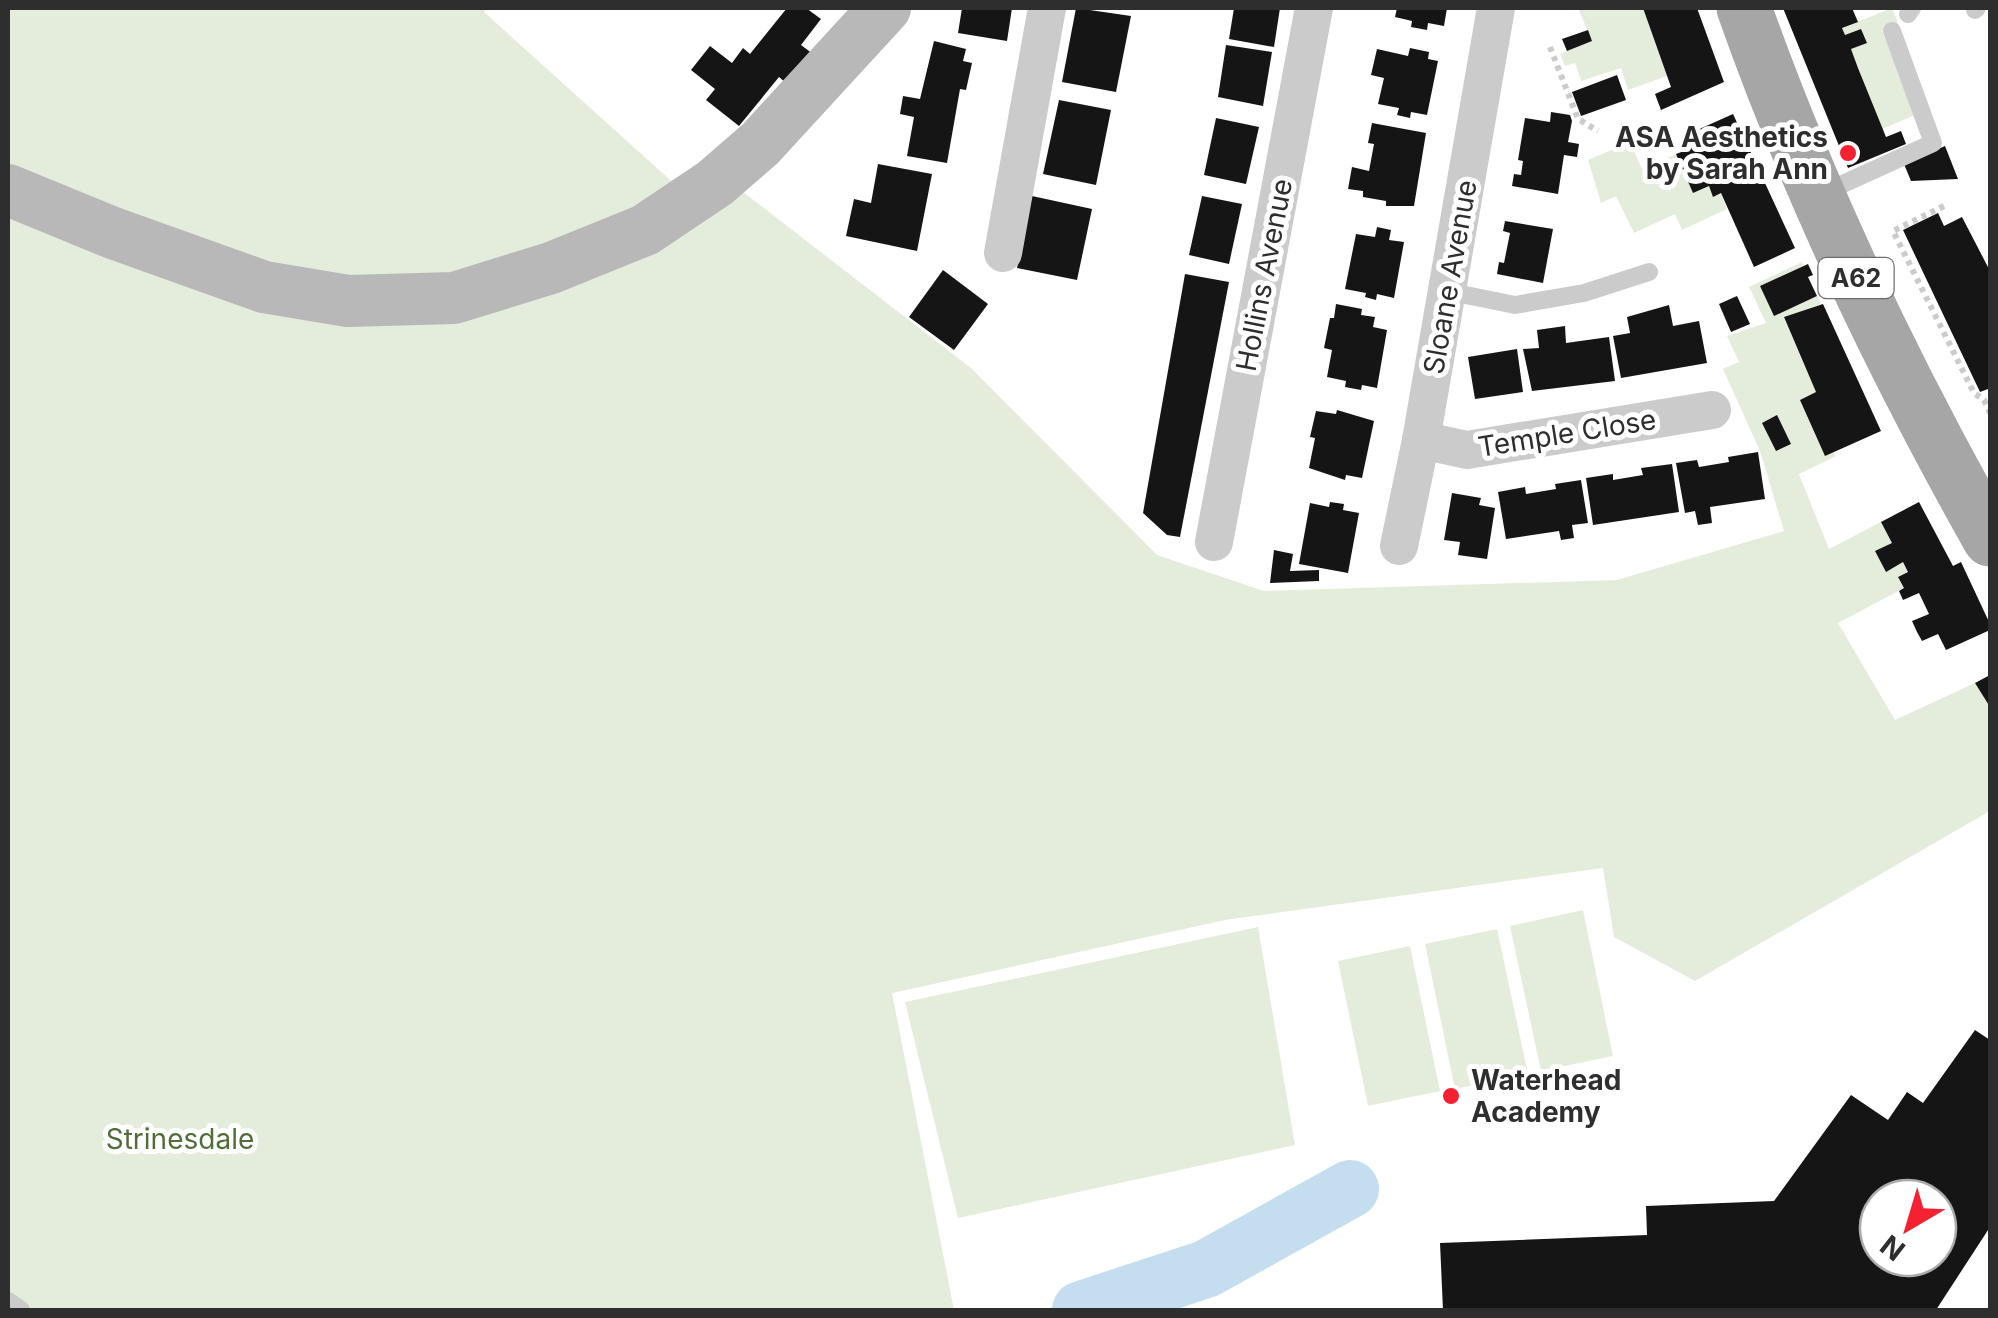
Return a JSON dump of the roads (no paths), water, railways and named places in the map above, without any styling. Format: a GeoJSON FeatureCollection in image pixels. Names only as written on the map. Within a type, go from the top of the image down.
{"type":"FeatureCollection","features":[{"type":"Feature","properties":{"kind":"main road","name":"A62"},"geometry":{"type":"LineString","coordinates":[[1744,8],[1818,195],[1870,310],[1990,538]]}},
{"type":"Feature","properties":{"kind":"street"},"geometry":{"type":"LineString","coordinates":[[8,190],[264,288],[348,301],[454,298],[551,268],[645,230],[715,183],[760,144],[884,8]]}},
{"type":"Feature","properties":{"kind":"street"},"geometry":{"type":"LineString","coordinates":[[1003,254],[1047,8]]}},
{"type":"Feature","properties":{"kind":"street","name":"Hollins Avenue"},"geometry":{"type":"LineString","coordinates":[[1214,542],[1314,8]]}},
{"type":"Feature","properties":{"kind":"street","name":"Sloane Avenue"},"geometry":{"type":"LineString","coordinates":[[1399,546],[1496,8]]}},
{"type":"Feature","properties":{"kind":"street","name":"Temple Close"},"geometry":{"type":"LineString","coordinates":[[1421,440],[1467,450],[1712,410]]}},
{"type":"Feature","properties":{"kind":"lane"},"geometry":{"type":"LineString","coordinates":[[1818,195],[1933,143],[1892,31]]}},
{"type":"Feature","properties":{"kind":"lane"},"geometry":{"type":"LineString","coordinates":[[1446,291],[1515,304],[1584,293],[1649,272]]}},
{"type":"Feature","properties":{"kind":"lane"},"geometry":{"type":"LineString","coordinates":[[8,1301],[21,1310]]}},
{"type":"Feature","properties":{"kind":"waterway"},"geometry":{"type":"LineString","coordinates":[[1081,1310],[1206,1269],[1350,1189]]}},
{"type":"Feature","properties":{"kind":"place","name":"ASA Aesthetics by Sarah Ann"},"geometry":{"type":"Point","coordinates":[1848,153]}},
{"type":"Feature","properties":{"kind":"place","name":"Waterhead Academy"},"geometry":{"type":"Point","coordinates":[1451,1096]}},
{"type":"Feature","properties":{"kind":"park label","name":"Strinesdale"},"geometry":{"type":"Point","coordinates":[180,1139]}}]}
